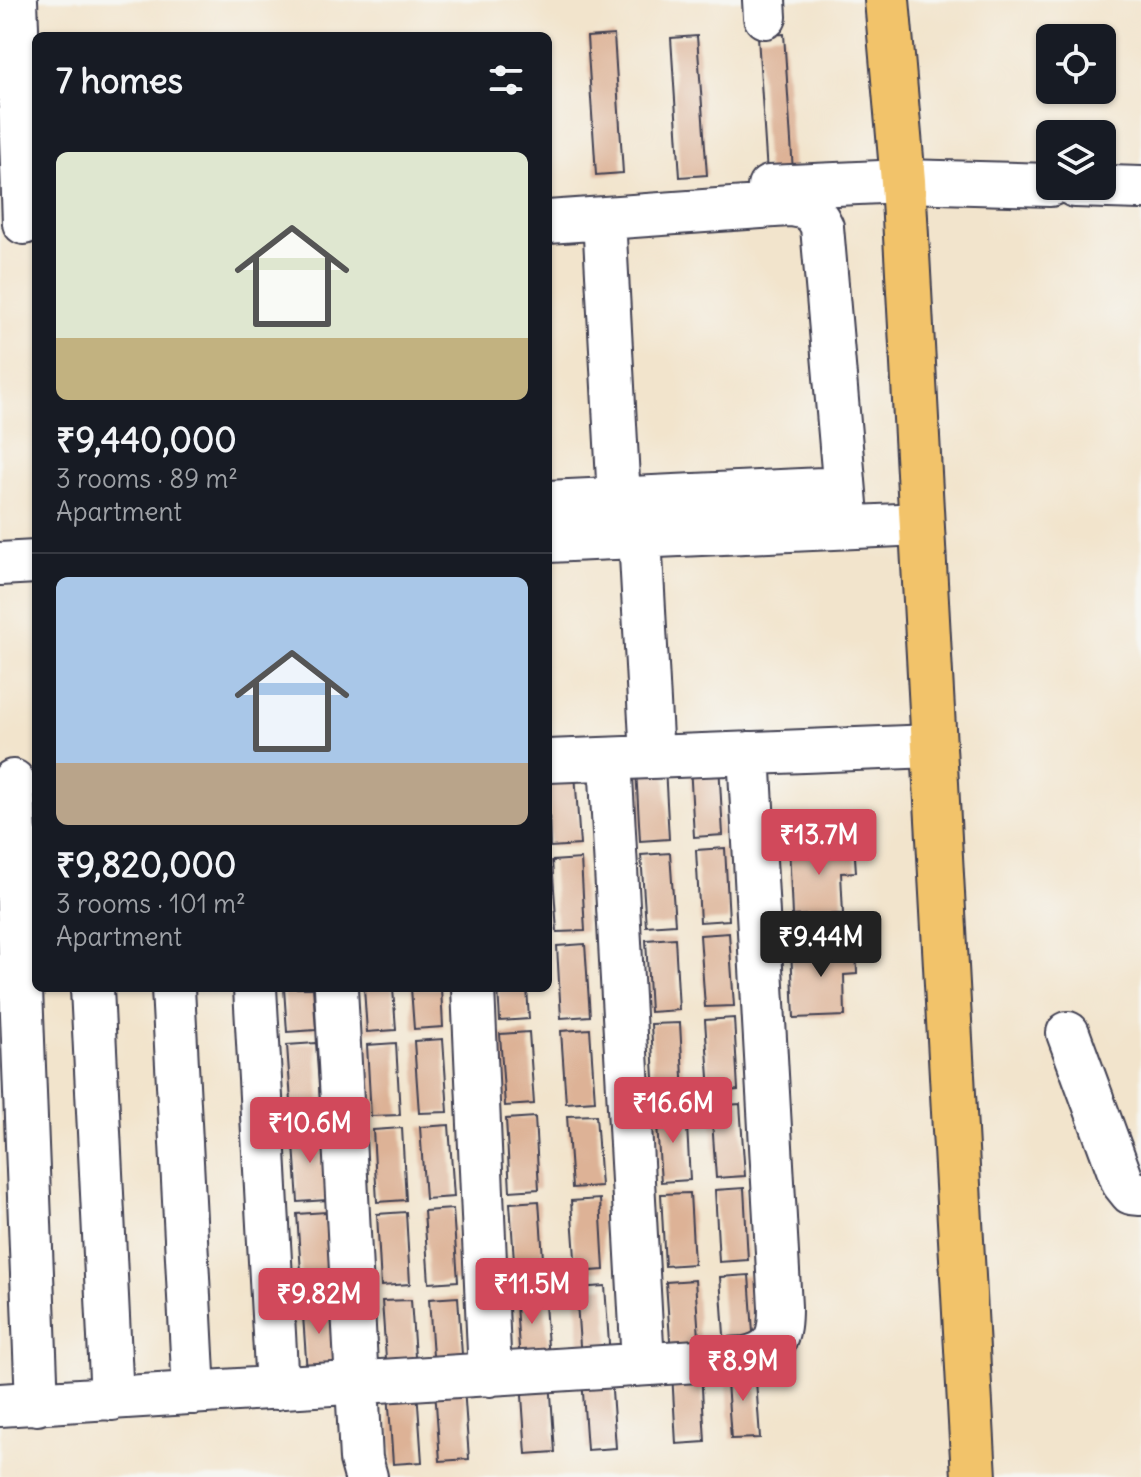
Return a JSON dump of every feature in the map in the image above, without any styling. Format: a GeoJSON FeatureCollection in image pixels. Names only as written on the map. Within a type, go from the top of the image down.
{"type":"FeatureCollection","features":[{"type":"Feature","properties":{"kind":"highway"},"geometry":{"type":"LineString","coordinates":[[887,0],[903,181],[974,1477]]}},
{"type":"Feature","properties":{"kind":"street"},"geometry":{"type":"LineString","coordinates":[[16,0],[20,222]]}},
{"type":"Feature","properties":{"kind":"street"},"geometry":{"type":"LineString","coordinates":[[552,196],[903,181],[1036,185]]}},
{"type":"Feature","properties":{"kind":"street"},"geometry":{"type":"LineString","coordinates":[[1116,187],[1141,188]]}},
{"type":"Feature","properties":{"kind":"street"},"geometry":{"type":"LineString","coordinates":[[552,222],[789,205],[807,207],[818,215],[822,227],[846,508]]}},
{"type":"Feature","properties":{"kind":"street"},"geometry":{"type":"LineString","coordinates":[[604,218],[619,499]]}},
{"type":"Feature","properties":{"kind":"street"},"geometry":{"type":"LineString","coordinates":[[552,502],[619,499],[846,508],[921,524]]}},
{"type":"Feature","properties":{"kind":"street"},"geometry":{"type":"LineString","coordinates":[[552,541],[640,537],[846,508]]}},
{"type":"Feature","properties":{"kind":"street"},"geometry":{"type":"LineString","coordinates":[[640,537],[652,757]]}},
{"type":"Feature","properties":{"kind":"street"},"geometry":{"type":"LineString","coordinates":[[0,564],[32,562]]}},
{"type":"Feature","properties":{"kind":"street"},"geometry":{"type":"LineString","coordinates":[[552,761],[933,746]]}},
{"type":"Feature","properties":{"kind":"street"},"geometry":{"type":"LineString","coordinates":[[16,781],[18,1405],[761,1355],[774,1346],[780,1331],[749,753]]}},
{"type":"Feature","properties":{"kind":"street"},"geometry":{"type":"LineString","coordinates":[[610,759],[643,1364]]}},
{"type":"Feature","properties":{"kind":"street"},"geometry":{"type":"LineString","coordinates":[[92,992],[112,1399]]}},
{"type":"Feature","properties":{"kind":"street"},"geometry":{"type":"LineString","coordinates":[[173,992],[194,1393]]}},
{"type":"Feature","properties":{"kind":"street"},"geometry":{"type":"LineString","coordinates":[[255,992],[277,1388]]}},
{"type":"Feature","properties":{"kind":"street"},"geometry":{"type":"LineString","coordinates":[[336,992],[361,1459],[366,1477]]}},
{"type":"Feature","properties":{"kind":"street"},"geometry":{"type":"LineString","coordinates":[[473,992],[490,1375]]}},
{"type":"Feature","properties":{"kind":"street"},"geometry":{"type":"LineString","coordinates":[[1068,1033],[1123,1183],[1131,1193],[1141,1194]]}},
{"type":"Feature","properties":{"kind":"building"},"geometry":{"type":"Polygon","coordinates":[[[784,34],[793,172],[767,174],[758,36],[784,34]]]}},
{"type":"Feature","properties":{"kind":"building"},"geometry":{"type":"Polygon","coordinates":[[[614,35],[623,173],[596,175],[587,37],[614,35]]]}},
{"type":"Feature","properties":{"kind":"building"},"geometry":{"type":"Polygon","coordinates":[[[697,36],[707,175],[680,177],[671,38],[697,36]]]}},
{"type":"Feature","properties":{"kind":"building"},"geometry":{"type":"Polygon","coordinates":[[[719,763],[723,835],[694,837],[690,764],[719,763]]]}},
{"type":"Feature","properties":{"kind":"building"},"geometry":{"type":"Polygon","coordinates":[[[665,767],[669,839],[640,841],[636,769],[665,767]]]}},
{"type":"Feature","properties":{"kind":"building"},"geometry":{"type":"Polygon","coordinates":[[[575,773],[580,845],[552,847],[552,775],[575,773]]]}},
{"type":"Feature","properties":{"kind":"building"},"geometry":{"type":"Polygon","coordinates":[[[854,842],[856,872],[841,873],[843,914],[792,916],[789,845],[854,842]]]}},
{"type":"Feature","properties":{"kind":"building"},"geometry":{"type":"Polygon","coordinates":[[[725,848],[729,920],[700,922],[696,850],[725,848]]]}},
{"type":"Feature","properties":{"kind":"building"},"geometry":{"type":"Polygon","coordinates":[[[670,853],[675,924],[646,926],[641,855],[670,853]]]}},
{"type":"Feature","properties":{"kind":"building"},"geometry":{"type":"Polygon","coordinates":[[[581,859],[585,931],[557,932],[552,861],[581,859]]]}},
{"type":"Feature","properties":{"kind":"building"},"geometry":{"type":"Polygon","coordinates":[[[729,933],[734,1006],[705,1007],[700,935],[729,933]]]}},
{"type":"Feature","properties":{"kind":"building"},"geometry":{"type":"Polygon","coordinates":[[[675,938],[679,1010],[650,1012],[646,940],[675,938]]]}},
{"type":"Feature","properties":{"kind":"building"},"geometry":{"type":"Polygon","coordinates":[[[585,944],[590,1016],[561,1018],[557,946],[585,944]]]}},
{"type":"Feature","properties":{"kind":"building"},"geometry":{"type":"Polygon","coordinates":[[[856,944],[857,974],[844,975],[845,1016],[794,1018],[791,947],[856,944]]]}},
{"type":"Feature","properties":{"kind":"building"},"geometry":{"type":"Polygon","coordinates":[[[284,992],[313,992],[316,1030],[287,1032],[284,992]]]}},
{"type":"Feature","properties":{"kind":"building"},"geometry":{"type":"Polygon","coordinates":[[[364,992],[393,992],[396,1030],[367,1032],[364,992]]]}},
{"type":"Feature","properties":{"kind":"building"},"geometry":{"type":"Polygon","coordinates":[[[411,992],[441,992],[443,1027],[414,1029],[411,992]]]}},
{"type":"Feature","properties":{"kind":"building"},"geometry":{"type":"Polygon","coordinates":[[[498,992],[527,992],[529,1019],[500,1021],[498,992]]]}},
{"type":"Feature","properties":{"kind":"building"},"geometry":{"type":"Polygon","coordinates":[[[734,1018],[738,1090],[710,1092],[705,1020],[734,1018]]]}},
{"type":"Feature","properties":{"kind":"building"},"geometry":{"type":"Polygon","coordinates":[[[680,1023],[684,1095],[655,1096],[651,1024],[680,1023]]]}},
{"type":"Feature","properties":{"kind":"building"},"geometry":{"type":"Polygon","coordinates":[[[590,1029],[595,1101],[566,1103],[561,1031],[590,1029]]]}},
{"type":"Feature","properties":{"kind":"building"},"geometry":{"type":"Polygon","coordinates":[[[529,1032],[534,1104],[505,1106],[500,1034],[529,1032]]]}},
{"type":"Feature","properties":{"kind":"building"},"geometry":{"type":"Polygon","coordinates":[[[443,1039],[448,1112],[419,1113],[414,1041],[443,1039]]]}},
{"type":"Feature","properties":{"kind":"building"},"geometry":{"type":"Polygon","coordinates":[[[316,1043],[321,1115],[292,1116],[287,1045],[316,1043]]]}},
{"type":"Feature","properties":{"kind":"building"},"geometry":{"type":"Polygon","coordinates":[[[396,1043],[400,1115],[371,1116],[367,1045],[396,1043]]]}},
{"type":"Feature","properties":{"kind":"building"},"geometry":{"type":"Polygon","coordinates":[[[740,1104],[745,1176],[716,1178],[711,1106],[740,1104]]]}},
{"type":"Feature","properties":{"kind":"building"},"geometry":{"type":"Polygon","coordinates":[[[686,1108],[690,1180],[661,1182],[656,1110],[686,1108]]]}},
{"type":"Feature","properties":{"kind":"building"},"geometry":{"type":"Polygon","coordinates":[[[596,1115],[601,1186],[572,1188],[567,1116],[596,1115]]]}},
{"type":"Feature","properties":{"kind":"building"},"geometry":{"type":"Polygon","coordinates":[[[535,1117],[539,1189],[510,1191],[506,1119],[535,1117]]]}},
{"type":"Feature","properties":{"kind":"building"},"geometry":{"type":"Polygon","coordinates":[[[449,1125],[454,1197],[425,1199],[420,1127],[449,1125]]]}},
{"type":"Feature","properties":{"kind":"building"},"geometry":{"type":"Polygon","coordinates":[[[322,1128],[327,1200],[298,1202],[293,1130],[322,1128]]]}},
{"type":"Feature","properties":{"kind":"building"},"geometry":{"type":"Polygon","coordinates":[[[402,1128],[406,1200],[377,1202],[373,1130],[402,1128]]]}},
{"type":"Feature","properties":{"kind":"building"},"geometry":{"type":"Polygon","coordinates":[[[744,1188],[748,1260],[719,1262],[715,1190],[744,1188]]]}},
{"type":"Feature","properties":{"kind":"building"},"geometry":{"type":"Polygon","coordinates":[[[690,1193],[694,1264],[665,1266],[661,1194],[690,1193]]]}},
{"type":"Feature","properties":{"kind":"building"},"geometry":{"type":"Polygon","coordinates":[[[600,1199],[604,1270],[576,1272],[571,1201],[600,1199]]]}},
{"type":"Feature","properties":{"kind":"building"},"geometry":{"type":"Polygon","coordinates":[[[539,1201],[544,1273],[515,1275],[510,1203],[539,1201]]]}},
{"type":"Feature","properties":{"kind":"building"},"geometry":{"type":"Polygon","coordinates":[[[453,1209],[458,1281],[429,1283],[424,1211],[453,1209]]]}},
{"type":"Feature","properties":{"kind":"building"},"geometry":{"type":"Polygon","coordinates":[[[326,1212],[331,1284],[302,1286],[297,1214],[326,1212]]]}},
{"type":"Feature","properties":{"kind":"building"},"geometry":{"type":"Polygon","coordinates":[[[406,1212],[410,1284],[381,1286],[377,1214],[406,1212]]]}},
{"type":"Feature","properties":{"kind":"building"},"geometry":{"type":"Polygon","coordinates":[[[749,1275],[754,1347],[725,1349],[720,1277],[749,1275]]]}},
{"type":"Feature","properties":{"kind":"building"},"geometry":{"type":"Polygon","coordinates":[[[695,1280],[700,1352],[671,1354],[666,1282],[695,1280]]]}},
{"type":"Feature","properties":{"kind":"building"},"geometry":{"type":"Polygon","coordinates":[[[605,1286],[610,1358],[581,1360],[576,1288],[605,1286]]]}},
{"type":"Feature","properties":{"kind":"building"},"geometry":{"type":"Polygon","coordinates":[[[544,1289],[549,1361],[520,1362],[515,1291],[544,1289]]]}},
{"type":"Feature","properties":{"kind":"building"},"geometry":{"type":"Polygon","coordinates":[[[458,1297],[463,1369],[434,1370],[429,1299],[458,1297]]]}},
{"type":"Feature","properties":{"kind":"building"},"geometry":{"type":"Polygon","coordinates":[[[332,1300],[336,1371],[307,1373],[302,1301],[332,1300]]]}},
{"type":"Feature","properties":{"kind":"building"},"geometry":{"type":"Polygon","coordinates":[[[411,1300],[416,1371],[387,1373],[382,1301],[411,1300]]]}},
{"type":"Feature","properties":{"kind":"building"},"geometry":{"type":"Polygon","coordinates":[[[755,1366],[760,1438],[731,1439],[726,1368],[755,1366]]]}},
{"type":"Feature","properties":{"kind":"building"},"geometry":{"type":"Polygon","coordinates":[[[701,1370],[705,1442],[676,1444],[672,1372],[701,1370]]]}},
{"type":"Feature","properties":{"kind":"building"},"geometry":{"type":"Polygon","coordinates":[[[611,1377],[616,1448],[587,1450],[582,1378],[611,1377]]]}},
{"type":"Feature","properties":{"kind":"building"},"geometry":{"type":"Polygon","coordinates":[[[550,1380],[555,1452],[526,1454],[521,1381],[550,1380]]]}},
{"type":"Feature","properties":{"kind":"building"},"geometry":{"type":"Polygon","coordinates":[[[464,1387],[469,1459],[440,1461],[435,1389],[464,1387]]]}},
{"type":"Feature","properties":{"kind":"building"},"geometry":{"type":"Polygon","coordinates":[[[417,1390],[422,1462],[393,1464],[388,1392],[417,1390]]]}}]}
